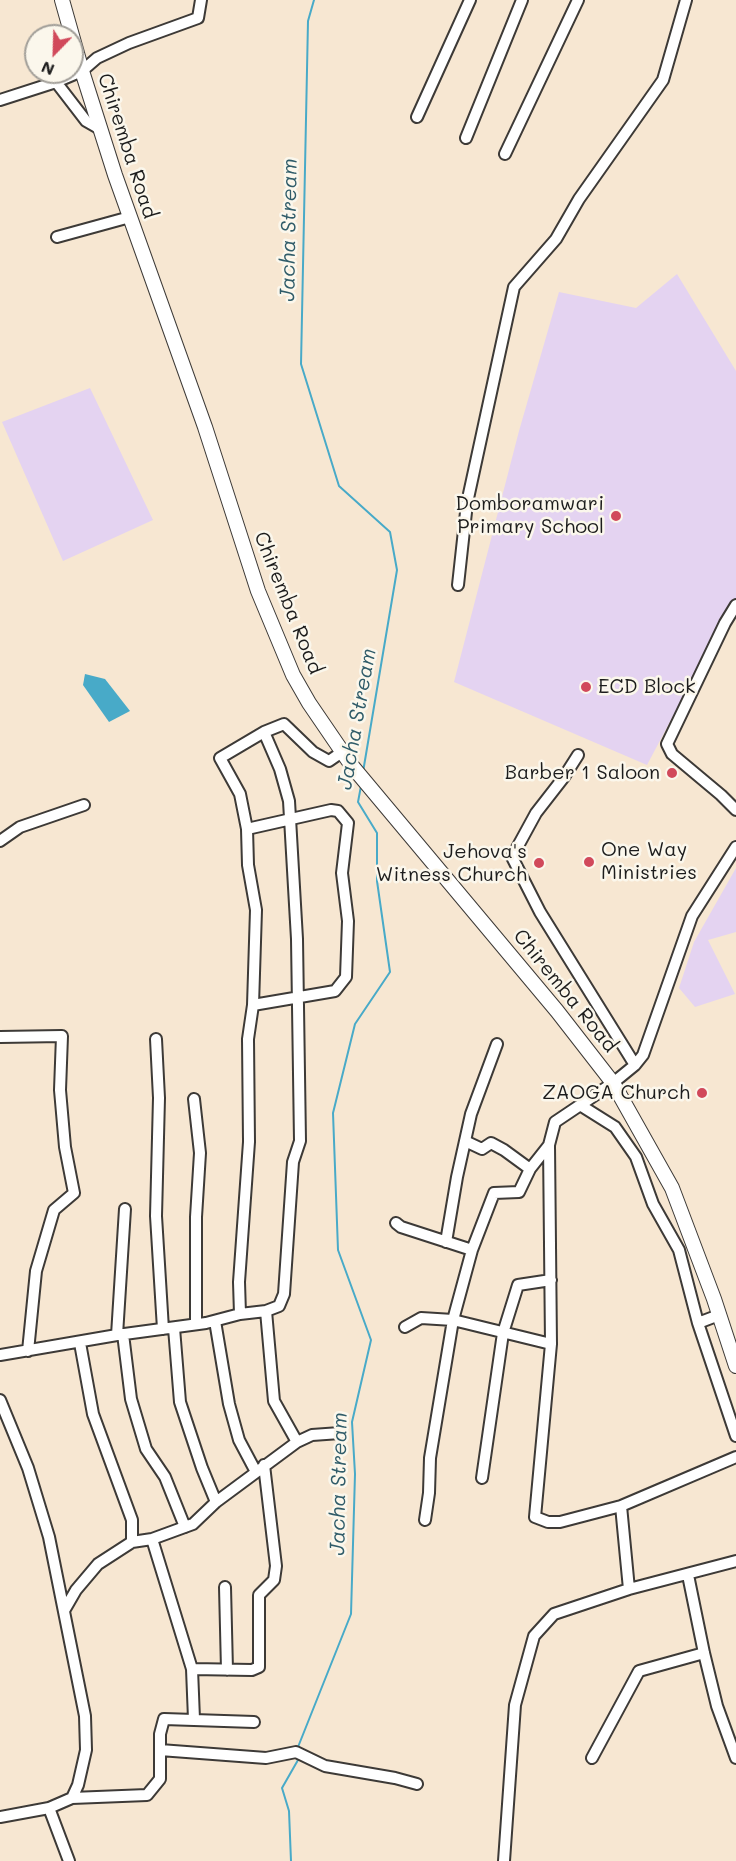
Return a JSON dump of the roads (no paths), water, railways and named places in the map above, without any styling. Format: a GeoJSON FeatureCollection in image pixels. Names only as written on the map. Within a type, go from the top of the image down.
{"type":"FeatureCollection","features":[{"type":"Feature","properties":{"kind":"main road","name":"Chiremba Road"},"geometry":{"type":"LineString","coordinates":[[62,0],[69,24]]}},
{"type":"Feature","properties":{"kind":"main road","name":"Chiremba Road"},"geometry":{"type":"LineString","coordinates":[[84,77],[271,625],[301,689],[352,766],[551,1003],[613,1083],[672,1188],[736,1366]]}},
{"type":"Feature","properties":{"kind":"street"},"geometry":{"type":"LineString","coordinates":[[84,69],[97,58],[129,43],[198,18],[201,0]]}},
{"type":"Feature","properties":{"kind":"street"},"geometry":{"type":"LineString","coordinates":[[417,117],[470,0]]}},
{"type":"Feature","properties":{"kind":"street"},"geometry":{"type":"LineString","coordinates":[[466,138],[522,0]]}},
{"type":"Feature","properties":{"kind":"street"},"geometry":{"type":"LineString","coordinates":[[505,154],[578,0]]}},
{"type":"Feature","properties":{"kind":"street"},"geometry":{"type":"LineString","coordinates":[[458,585],[467,503],[514,287],[556,239],[579,199],[663,80],[687,0]]}},
{"type":"Feature","properties":{"kind":"street"},"geometry":{"type":"LineString","coordinates":[[0,100],[50,84]]}},
{"type":"Feature","properties":{"kind":"street"},"geometry":{"type":"LineString","coordinates":[[58,84],[86,121],[100,129]]}},
{"type":"Feature","properties":{"kind":"street"},"geometry":{"type":"LineString","coordinates":[[57,237],[130,217]]}},
{"type":"Feature","properties":{"kind":"street"},"geometry":{"type":"LineString","coordinates":[[736,605],[725,623],[668,744],[672,753],[722,795],[736,810]]}},
{"type":"Feature","properties":{"kind":"street"},"geometry":{"type":"LineString","coordinates":[[240,1314],[239,1282],[249,1142],[248,1039],[254,1005],[256,909],[248,865],[247,830],[240,795],[220,758],[264,732],[284,724],[313,752],[329,761],[342,752]]}},
{"type":"Feature","properties":{"kind":"street"},"geometry":{"type":"LineString","coordinates":[[0,1355],[120,1334],[215,1321],[240,1314],[266,1311],[279,1306],[284,1294],[293,1162],[300,1141],[296,998],[297,939],[289,801],[280,769],[264,732]]}},
{"type":"Feature","properties":{"kind":"street"},"geometry":{"type":"LineString","coordinates":[[578,755],[536,813],[512,857],[540,912],[635,1065]]}},
{"type":"Feature","properties":{"kind":"street"},"geometry":{"type":"LineString","coordinates":[[0,841],[20,827],[84,805]]}},
{"type":"Feature","properties":{"kind":"street"},"geometry":{"type":"LineString","coordinates":[[247,830],[331,810],[338,811],[348,823],[342,873],[348,921],[346,977],[335,991],[254,1005]]}},
{"type":"Feature","properties":{"kind":"street"},"geometry":{"type":"LineString","coordinates":[[736,847],[692,916],[643,1056],[613,1083],[555,1122],[549,1145],[551,1344],[535,1517],[549,1522],[560,1522],[621,1506],[736,1457]]}},
{"type":"Feature","properties":{"kind":"street"},"geometry":{"type":"LineString","coordinates":[[0,1037],[62,1036],[60,1090],[64,1147],[74,1193],[54,1210],[36,1271],[28,1351]]}},
{"type":"Feature","properties":{"kind":"street"},"geometry":{"type":"LineString","coordinates":[[156,1039],[159,1098],[156,1216],[169,1329],[180,1402],[216,1502]]}},
{"type":"Feature","properties":{"kind":"street"},"geometry":{"type":"LineString","coordinates":[[446,1242],[457,1177],[474,1103],[497,1044]]}},
{"type":"Feature","properties":{"kind":"street"},"geometry":{"type":"LineString","coordinates":[[194,1099],[200,1153],[196,1217],[196,1324]]}},
{"type":"Feature","properties":{"kind":"street"},"geometry":{"type":"LineString","coordinates":[[580,1105],[615,1127],[636,1157],[652,1204],[679,1250],[698,1323],[736,1436]]}},
{"type":"Feature","properties":{"kind":"street"},"geometry":{"type":"LineString","coordinates":[[465,1141],[482,1149],[491,1143],[530,1169]]}},
{"type":"Feature","properties":{"kind":"street"},"geometry":{"type":"LineString","coordinates":[[425,1520],[430,1458],[453,1320],[472,1250],[494,1193],[519,1192],[530,1169],[549,1145]]}},
{"type":"Feature","properties":{"kind":"street"},"geometry":{"type":"LineString","coordinates":[[125,1209],[120,1334],[131,1399],[146,1449],[165,1477],[185,1527]]}},
{"type":"Feature","properties":{"kind":"street"},"geometry":{"type":"LineString","coordinates":[[396,1223],[401,1227],[472,1250]]}},
{"type":"Feature","properties":{"kind":"street"},"geometry":{"type":"LineString","coordinates":[[482,1478],[503,1333],[518,1285],[551,1280]]}},
{"type":"Feature","properties":{"kind":"street"},"geometry":{"type":"LineString","coordinates":[[266,1311],[274,1401],[297,1442]]}},
{"type":"Feature","properties":{"kind":"street"},"geometry":{"type":"LineString","coordinates":[[698,1323],[719,1315]]}},
{"type":"Feature","properties":{"kind":"street"},"geometry":{"type":"LineString","coordinates":[[405,1327],[421,1318],[453,1320],[551,1344]]}},
{"type":"Feature","properties":{"kind":"street"},"geometry":{"type":"LineString","coordinates":[[192,1669],[252,1670],[259,1667],[260,1595],[274,1580],[276,1566],[260,1468],[239,1440],[229,1404],[215,1321]]}},
{"type":"Feature","properties":{"kind":"street"},"geometry":{"type":"LineString","coordinates":[[80,1342],[93,1414],[132,1520],[132,1542]]}},
{"type":"Feature","properties":{"kind":"street"},"geometry":{"type":"LineString","coordinates":[[0,1400],[28,1468],[49,1537],[85,1716],[86,1750],[78,1785],[72,1798]]}},
{"type":"Feature","properties":{"kind":"street"},"geometry":{"type":"LineString","coordinates":[[65,1609],[76,1590],[98,1564],[132,1542],[152,1539],[193,1524],[216,1502],[297,1442],[312,1435],[340,1433]]}},
{"type":"Feature","properties":{"kind":"street"},"geometry":{"type":"LineString","coordinates":[[621,1506],[629,1588]]}},
{"type":"Feature","properties":{"kind":"street"},"geometry":{"type":"LineString","coordinates":[[152,1539],[192,1669],[194,1719]]}},
{"type":"Feature","properties":{"kind":"street"},"geometry":{"type":"LineString","coordinates":[[504,1861],[515,1705],[534,1636],[554,1614],[629,1588],[688,1575],[736,1561]]}},
{"type":"Feature","properties":{"kind":"street"},"geometry":{"type":"LineString","coordinates":[[688,1575],[717,1706],[736,1758]]}},
{"type":"Feature","properties":{"kind":"street"},"geometry":{"type":"LineString","coordinates":[[225,1587],[226,1670]]}},
{"type":"Feature","properties":{"kind":"street"},"geometry":{"type":"LineString","coordinates":[[592,1758],[639,1671],[704,1653]]}},
{"type":"Feature","properties":{"kind":"street"},"geometry":{"type":"LineString","coordinates":[[0,1817],[49,1808],[72,1798],[147,1795],[160,1779],[160,1734],[164,1719],[254,1722]]}},
{"type":"Feature","properties":{"kind":"street"},"geometry":{"type":"LineString","coordinates":[[160,1750],[266,1758],[296,1752],[325,1766],[387,1776],[417,1784]]}},
{"type":"Feature","properties":{"kind":"street"},"geometry":{"type":"LineString","coordinates":[[49,1808],[69,1861]]}},
{"type":"Feature","properties":{"kind":"water"},"geometry":{"type":"Polygon","coordinates":[[[85,674],[105,679],[130,711],[109,722],[83,685],[85,674]]]}},
{"type":"Feature","properties":{"kind":"waterway","name":"Jacha Stream"},"geometry":{"type":"LineString","coordinates":[[314,0],[308,21],[301,364],[339,486],[390,532],[397,570],[363,772]]}},
{"type":"Feature","properties":{"kind":"waterway","name":"Jacha Stream"},"geometry":{"type":"LineString","coordinates":[[298,1747],[351,1614],[355,1474],[352,1422],[371,1340],[338,1250],[333,1113],[355,1024],[390,972],[377,881],[377,833],[358,802],[361,786]]}},
{"type":"Feature","properties":{"kind":"waterway","name":"Jacha Stream"},"geometry":{"type":"LineString","coordinates":[[291,1861],[289,1811],[282,1788],[298,1760],[297,1756]]}},
{"type":"Feature","properties":{"kind":"place","name":"Domboramwari Primary School"},"geometry":{"type":"Point","coordinates":[616,516]}},
{"type":"Feature","properties":{"kind":"place","name":"ECD Block"},"geometry":{"type":"Point","coordinates":[586,687]}},
{"type":"Feature","properties":{"kind":"place","name":"Barber 1 Saloon"},"geometry":{"type":"Point","coordinates":[672,773]}},
{"type":"Feature","properties":{"kind":"place","name":"One Way Ministries"},"geometry":{"type":"Point","coordinates":[589,862]}},
{"type":"Feature","properties":{"kind":"place","name":"Jehova's Witness Church"},"geometry":{"type":"Point","coordinates":[539,863]}},
{"type":"Feature","properties":{"kind":"place","name":"ZAOGA Church"},"geometry":{"type":"Point","coordinates":[702,1093]}}]}
